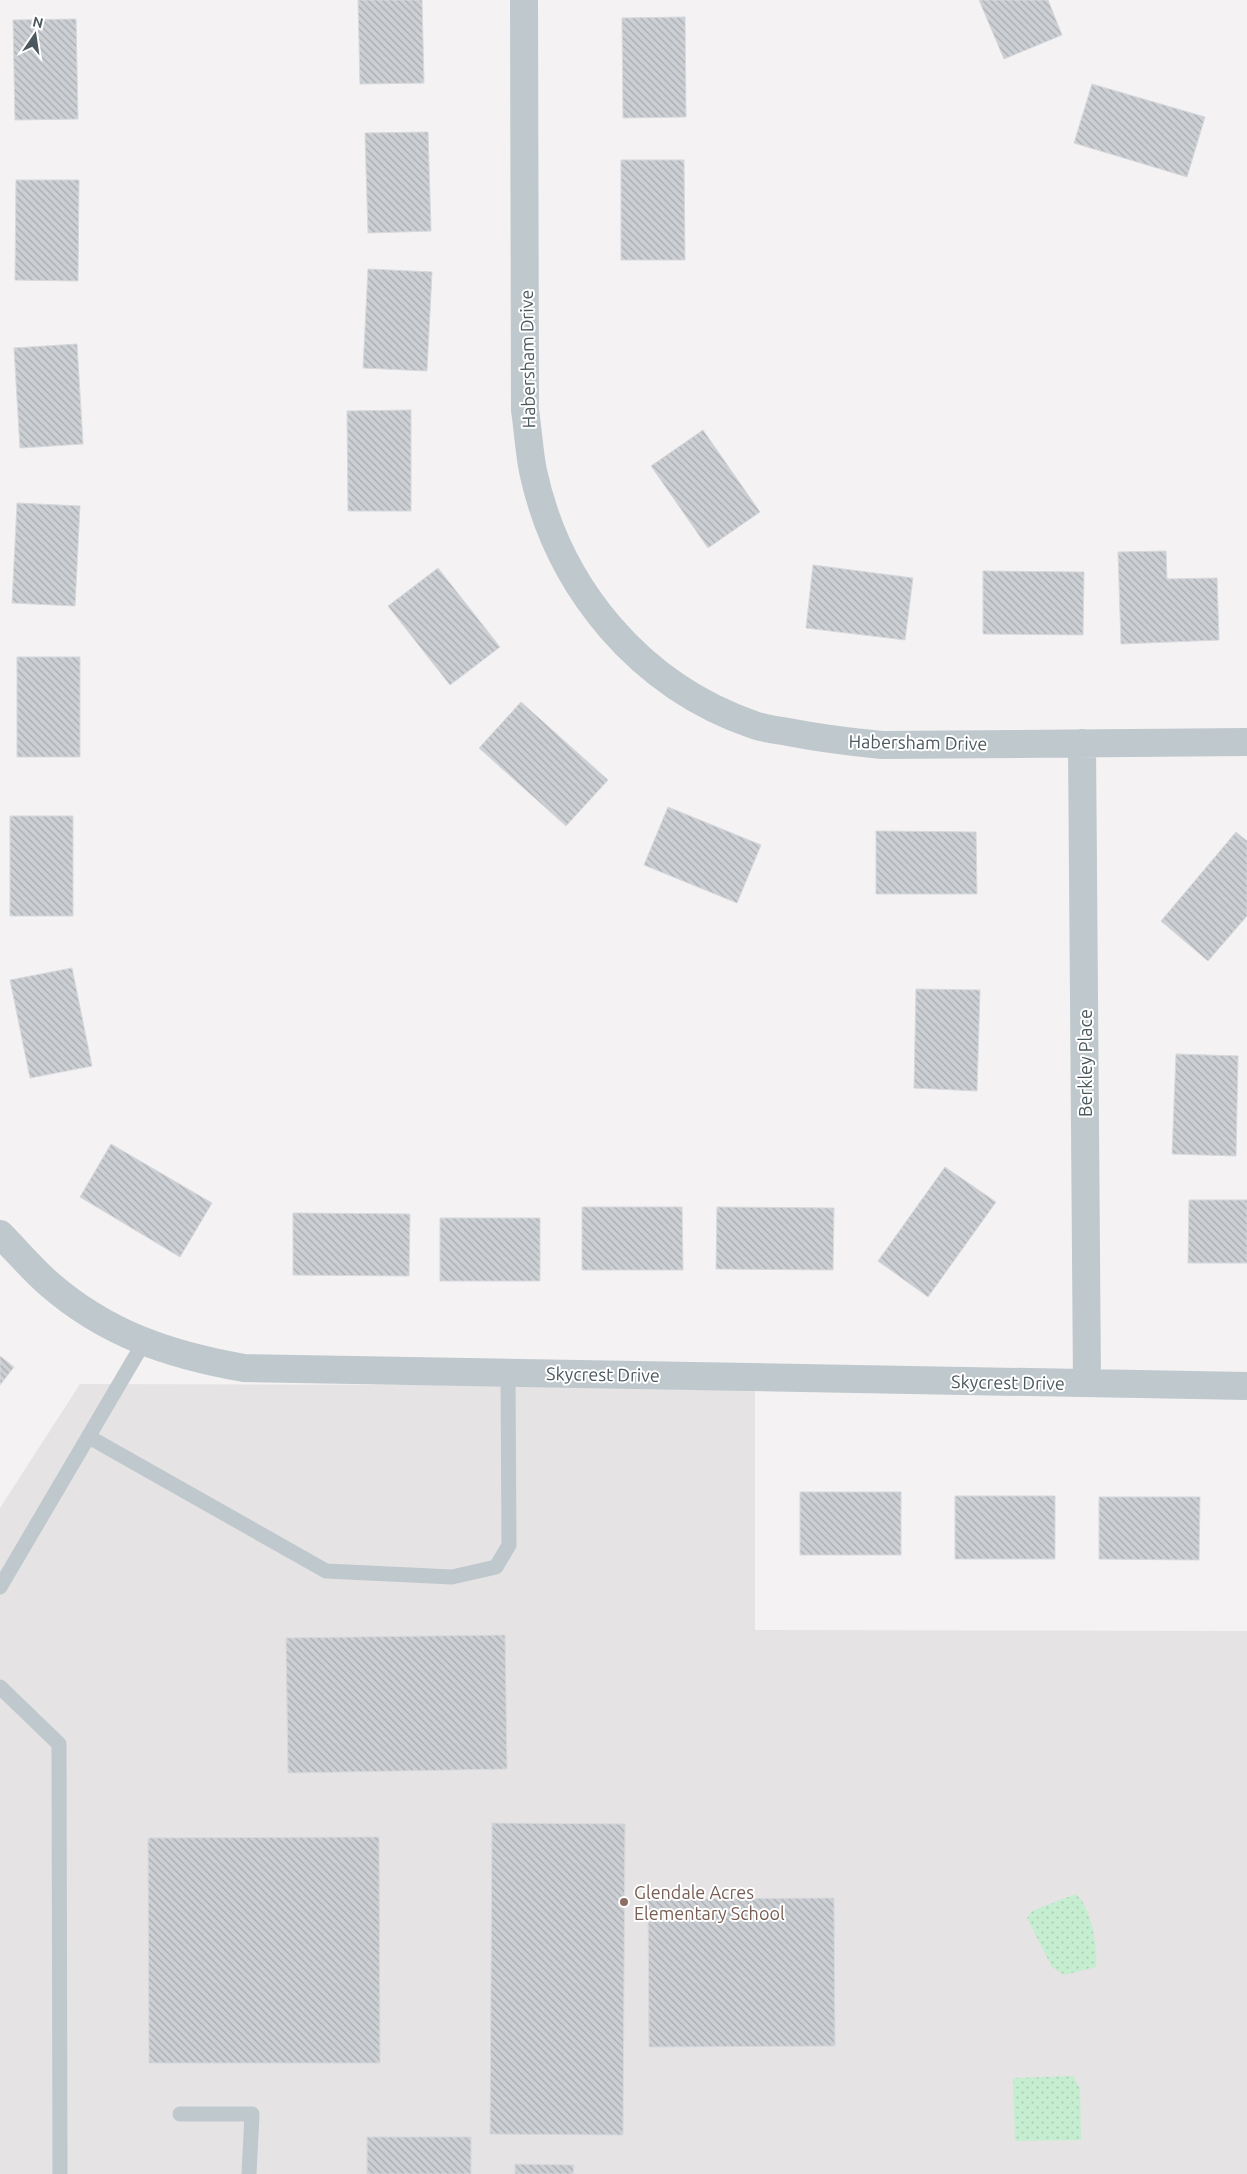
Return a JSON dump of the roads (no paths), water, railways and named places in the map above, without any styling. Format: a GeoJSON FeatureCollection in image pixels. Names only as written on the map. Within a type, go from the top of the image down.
{"type":"FeatureCollection","features":[{"type":"Feature","properties":{"kind":"street","name":"Habersham Drive"},"geometry":{"type":"LineString","coordinates":[[524,0],[525,410],[533,470],[545,512],[565,560],[592,604],[624,645],[663,679],[708,706],[756,726],[832,740],[882,745],[1247,742]]}},
{"type":"Feature","properties":{"kind":"street","name":"Berkley Place"},"geometry":{"type":"LineString","coordinates":[[1082,743],[1087,1383]]}},
{"type":"Feature","properties":{"kind":"street","name":"Skycrest Drive"},"geometry":{"type":"LineString","coordinates":[[0,1234],[48,1283],[98,1319],[144,1342],[193,1359],[244,1368],[1247,1386]]}},
{"type":"Feature","properties":{"kind":"lane"},"geometry":{"type":"LineString","coordinates":[[0,1587],[144,1342]]}},
{"type":"Feature","properties":{"kind":"lane"},"geometry":{"type":"LineString","coordinates":[[88,1437],[326,1571],[452,1577],[496,1567],[509,1545],[508,1373]]}},
{"type":"Feature","properties":{"kind":"lane"},"geometry":{"type":"LineString","coordinates":[[0,1687],[59,1744],[60,2174]]}},
{"type":"Feature","properties":{"kind":"lane"},"geometry":{"type":"LineString","coordinates":[[180,2114],[252,2114],[249,2174]]}},
{"type":"Feature","properties":{"kind":"place","name":"Glendale Acres Elementary School"},"geometry":{"type":"Point","coordinates":[624,1902]}}]}
